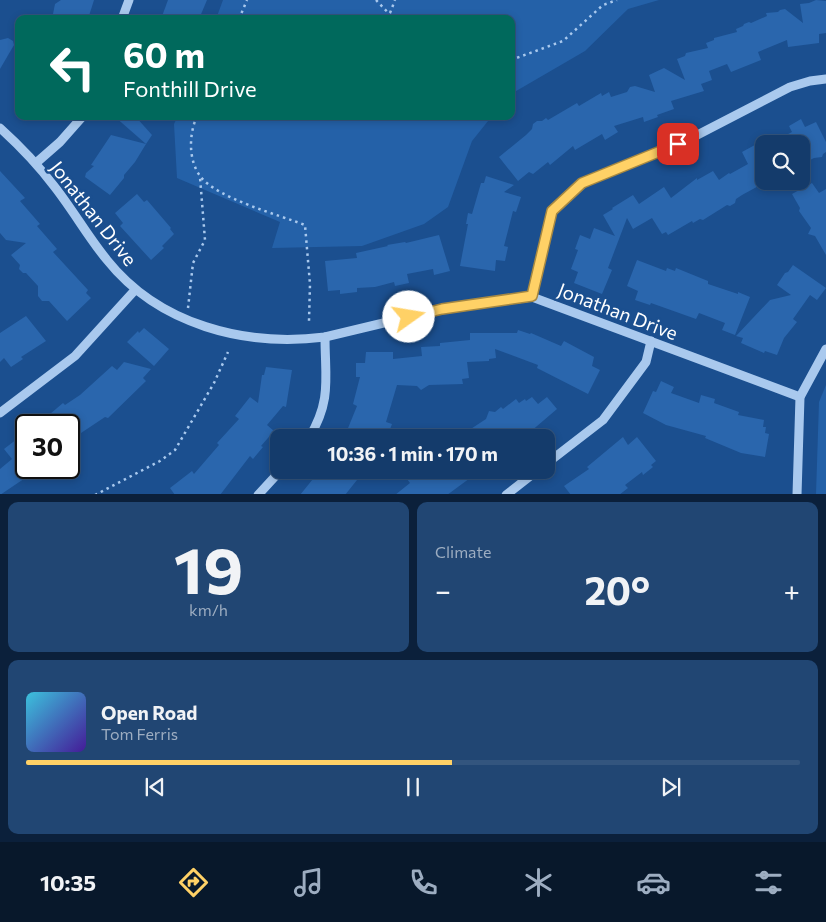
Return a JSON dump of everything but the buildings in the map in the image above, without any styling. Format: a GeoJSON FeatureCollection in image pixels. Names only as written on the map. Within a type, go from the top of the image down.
{"type":"FeatureCollection","features":[{"type":"Feature","properties":{"kind":"street"},"geometry":{"type":"LineString","coordinates":[[123,15],[129,0]]}},
{"type":"Feature","properties":{"kind":"street"},"geometry":{"type":"LineString","coordinates":[[532,296],[552,211],[582,183],[678,144],[790,87],[810,81],[826,79]]}},
{"type":"Feature","properties":{"kind":"street"},"geometry":{"type":"LineString","coordinates":[[36,163],[60,142],[79,120]]}},
{"type":"Feature","properties":{"kind":"street","name":"Jonathan Drive"},"geometry":{"type":"LineString","coordinates":[[0,128],[36,163],[107,262],[135,290],[169,311],[208,328],[258,339],[309,339],[325,337],[442,309],[532,296],[800,397]]}},
{"type":"Feature","properties":{"kind":"street"},"geometry":{"type":"LineString","coordinates":[[0,414],[75,356],[135,290]]}},
{"type":"Feature","properties":{"kind":"street"},"geometry":{"type":"LineString","coordinates":[[314,429],[322,414],[325,400],[325,337]]}},
{"type":"Feature","properties":{"kind":"street"},"geometry":{"type":"LineString","coordinates":[[555,457],[603,420],[646,362],[651,341]]}},
{"type":"Feature","properties":{"kind":"street"},"geometry":{"type":"LineString","coordinates":[[797,494],[800,397],[826,349]]}},
{"type":"Feature","properties":{"kind":"street"},"geometry":{"type":"LineString","coordinates":[[258,494],[272,479]]}},
{"type":"Feature","properties":{"kind":"street"},"geometry":{"type":"LineString","coordinates":[[506,494],[526,479]]}},
{"type":"Feature","properties":{"kind":"path"},"geometry":{"type":"LineString","coordinates":[[241,15],[247,0]]}},
{"type":"Feature","properties":{"kind":"path"},"geometry":{"type":"LineString","coordinates":[[376,0],[390,13],[395,0]]}},
{"type":"Feature","properties":{"kind":"path"},"geometry":{"type":"LineString","coordinates":[[515,59],[563,41],[603,5],[617,0]]}},
{"type":"Feature","properties":{"kind":"path"},"geometry":{"type":"LineString","coordinates":[[187,310],[193,263],[205,240],[200,176],[191,156],[191,133],[196,120]]}},
{"type":"Feature","properties":{"kind":"path"},"geometry":{"type":"LineString","coordinates":[[200,176],[216,190],[250,205],[305,225],[310,284],[309,321]]}},
{"type":"Feature","properties":{"kind":"path"},"geometry":{"type":"LineString","coordinates":[[95,494],[160,461],[175,450],[214,383],[228,352]]}},
{"type":"Feature","properties":{"kind":"shaded area"},"geometry":{"type":"Polygon","coordinates":[[[223,0],[659,0],[628,9],[585,51],[515,92],[515,15],[217,15],[223,0]]]}},
{"type":"Feature","properties":{"kind":"shaded area"},"geometry":{"type":"Polygon","coordinates":[[[176,120],[489,120],[472,141],[448,207],[424,224],[362,246],[272,248],[280,222],[177,178],[174,124],[176,120]]]}},
{"type":"Feature","properties":{"kind":"shaded area"},"geometry":{"type":"Polygon","coordinates":[[[826,385],[826,494],[816,494],[819,402],[826,385]]]}},
{"type":"Feature","properties":{"kind":"route"},"geometry":{"type":"LineString","coordinates":[[409,317],[442,309],[532,296],[552,211],[582,183],[678,144]]}}]}
